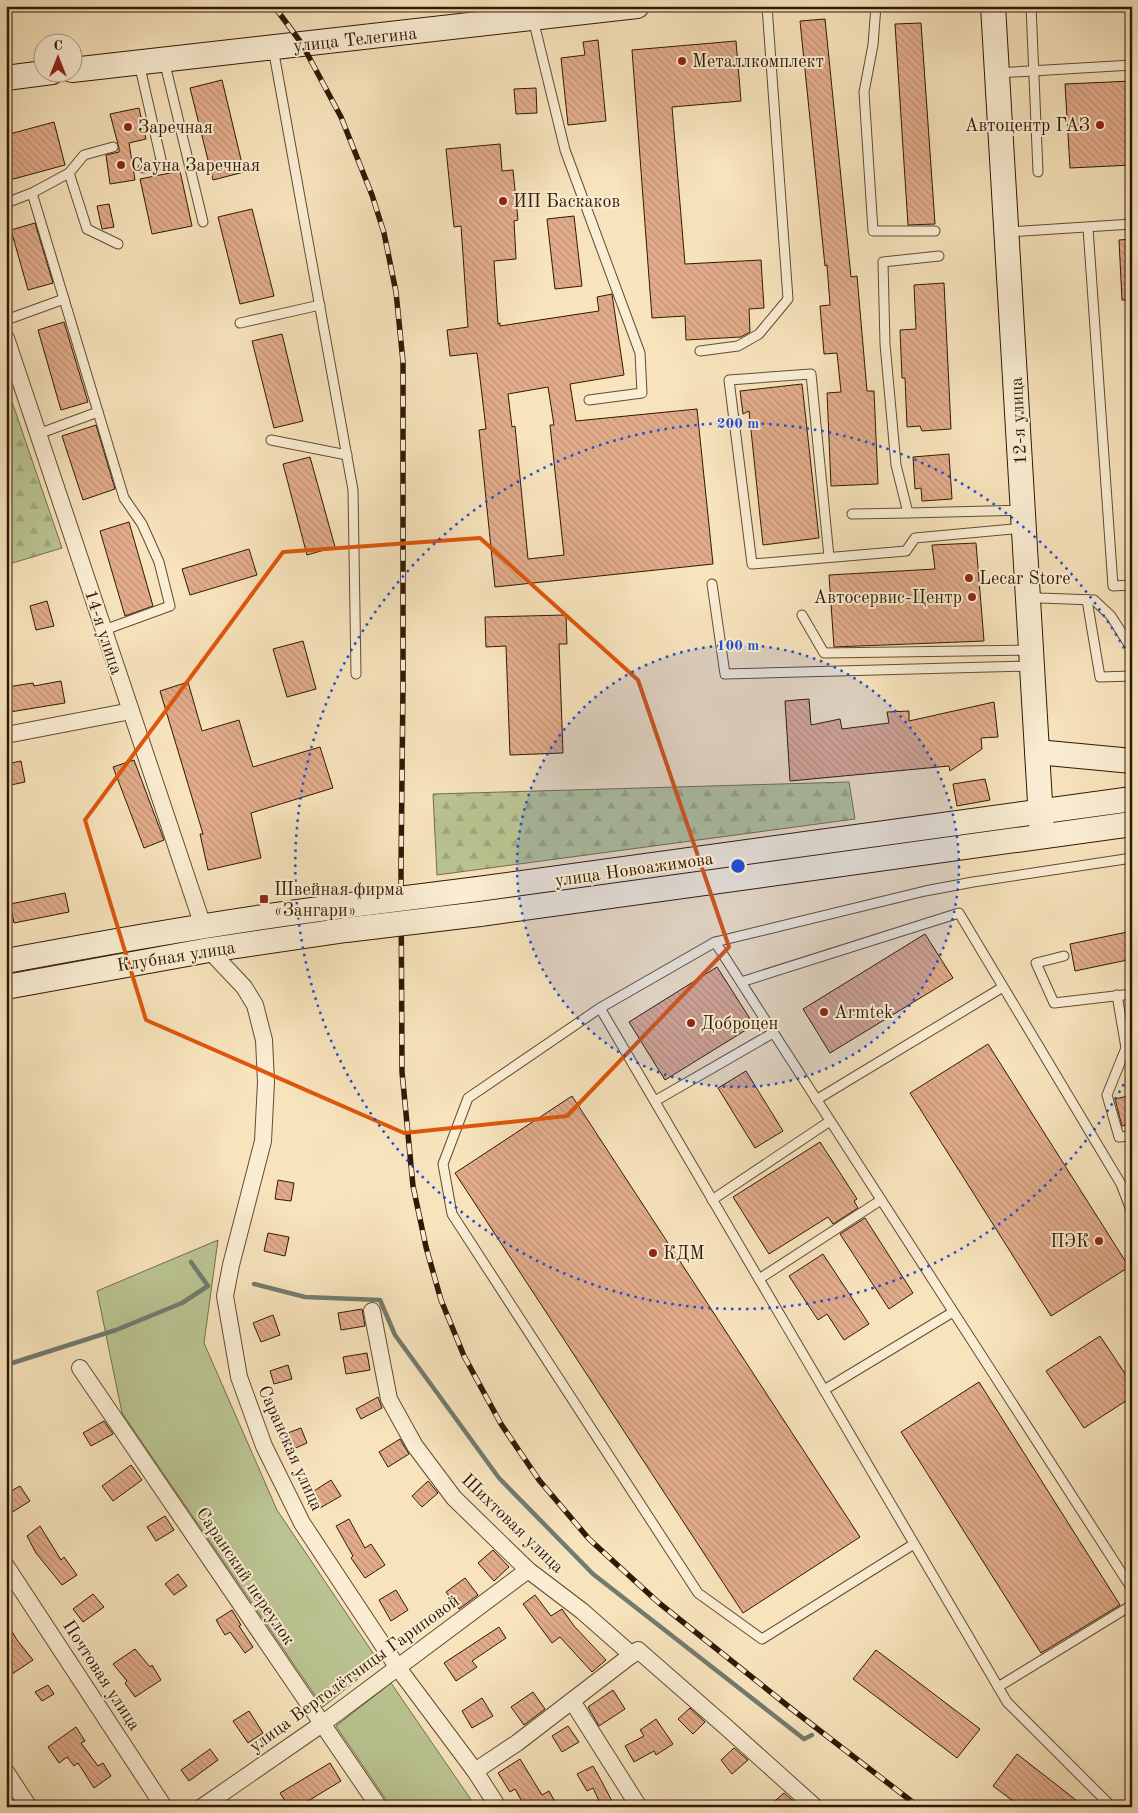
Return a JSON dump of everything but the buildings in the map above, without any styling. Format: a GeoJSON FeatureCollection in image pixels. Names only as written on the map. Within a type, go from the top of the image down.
{"type":"FeatureCollection","features":[{"type":"Feature","properties":{"kind":"main road","name":"улица Телегина"},"geometry":{"type":"LineString","coordinates":[[82,69],[273,48],[543,14],[638,6]]}},
{"type":"Feature","properties":{"kind":"main road","name":"12-я улица"},"geometry":{"type":"LineString","coordinates":[[993,6],[1042,836]]}},
{"type":"Feature","properties":{"kind":"main road"},"geometry":{"type":"LineString","coordinates":[[6,78],[32,75]]}},
{"type":"Feature","properties":{"kind":"main road"},"geometry":{"type":"LineString","coordinates":[[1037,752],[1132,761]]}},
{"type":"Feature","properties":{"kind":"main road","name":"улица Новоажимова"},"geometry":{"type":"LineString","coordinates":[[343,906],[478,890],[1132,799]]}},
{"type":"Feature","properties":{"kind":"main road","name":"улица Новоажимова"},"geometry":{"type":"LineString","coordinates":[[346,930],[480,914],[1132,824]]}},
{"type":"Feature","properties":{"kind":"main road","name":"Клубная улица"},"geometry":{"type":"LineString","coordinates":[[6,961],[257,917],[343,906]]}},
{"type":"Feature","properties":{"kind":"main road"},"geometry":{"type":"LineString","coordinates":[[203,926],[209,950]]}},
{"type":"Feature","properties":{"kind":"main road","name":"Клубная улица"},"geometry":{"type":"LineString","coordinates":[[6,987],[209,950],[346,930]]}},
{"type":"Feature","properties":{"kind":"street","name":"14-я улица"},"geometry":{"type":"LineString","coordinates":[[6,338],[203,926]]}},
{"type":"Feature","properties":{"kind":"street"},"geometry":{"type":"LineString","coordinates":[[6,735],[131,711]]}},
{"type":"Feature","properties":{"kind":"street","name":"Саранская улица"},"geometry":{"type":"LineString","coordinates":[[209,950],[244,987],[255,1005],[264,1040],[266,1082],[263,1141],[231,1265],[225,1296],[239,1377],[264,1446],[302,1523],[398,1668],[475,1772],[498,1807]]}},
{"type":"Feature","properties":{"kind":"street","name":"Шихтовая улица"},"geometry":{"type":"LineString","coordinates":[[372,1312],[389,1399],[415,1446],[454,1498],[528,1570],[726,1727],[815,1807]]}},
{"type":"Feature","properties":{"kind":"street","name":"Саранский переулок"},"geometry":{"type":"LineString","coordinates":[[80,1368],[379,1807]]}},
{"type":"Feature","properties":{"kind":"street","name":"Почтовая улица"},"geometry":{"type":"LineString","coordinates":[[6,1566],[164,1807]]}},
{"type":"Feature","properties":{"kind":"street","name":"улица Вертолётчицы Гариповой"},"geometry":{"type":"LineString","coordinates":[[202,1807],[322,1724],[528,1570]]}},
{"type":"Feature","properties":{"kind":"street"},"geometry":{"type":"LineString","coordinates":[[475,1772],[517,1743],[635,1653]]}},
{"type":"Feature","properties":{"kind":"street"},"geometry":{"type":"LineString","coordinates":[[572,1701],[640,1807]]}},
{"type":"Feature","properties":{"kind":"street"},"geometry":{"type":"LineString","coordinates":[[6,1772],[29,1807]]}},
{"type":"Feature","properties":{"kind":"lane"},"geometry":{"type":"LineString","coordinates":[[700,351],[738,346],[759,334],[788,299],[767,6]]}},
{"type":"Feature","properties":{"kind":"lane"},"geometry":{"type":"LineString","coordinates":[[876,6],[874,45],[864,92],[873,231],[935,231]]}},
{"type":"Feature","properties":{"kind":"lane"},"geometry":{"type":"LineString","coordinates":[[1031,6],[1038,172]]}},
{"type":"Feature","properties":{"kind":"lane"},"geometry":{"type":"LineString","coordinates":[[543,14],[565,150],[640,353],[642,392],[589,400]]}},
{"type":"Feature","properties":{"kind":"lane"},"geometry":{"type":"LineString","coordinates":[[273,48],[353,490],[356,674]]}},
{"type":"Feature","properties":{"kind":"lane"},"geometry":{"type":"LineString","coordinates":[[164,60],[204,222]]}},
{"type":"Feature","properties":{"kind":"lane"},"geometry":{"type":"LineString","coordinates":[[139,63],[162,164],[142,168]]}},
{"type":"Feature","properties":{"kind":"lane"},"geometry":{"type":"LineString","coordinates":[[997,72],[1132,65]]}},
{"type":"Feature","properties":{"kind":"lane"},"geometry":{"type":"LineString","coordinates":[[6,203],[32,193],[69,173],[84,155],[113,147]]}},
{"type":"Feature","properties":{"kind":"lane"},"geometry":{"type":"LineString","coordinates":[[69,173],[87,229],[118,244]]}},
{"type":"Feature","properties":{"kind":"lane"},"geometry":{"type":"LineString","coordinates":[[32,193],[124,498],[142,524],[159,562],[170,606],[104,630]]}},
{"type":"Feature","properties":{"kind":"lane"},"geometry":{"type":"LineString","coordinates":[[1007,232],[1132,224]]}},
{"type":"Feature","properties":{"kind":"lane"},"geometry":{"type":"LineString","coordinates":[[1088,228],[1113,586],[1132,585]]}},
{"type":"Feature","properties":{"kind":"lane"},"geometry":{"type":"LineString","coordinates":[[908,512],[896,465],[885,344],[883,262],[939,256]]}},
{"type":"Feature","properties":{"kind":"lane"},"geometry":{"type":"LineString","coordinates":[[6,320],[64,299]]}},
{"type":"Feature","properties":{"kind":"lane"},"geometry":{"type":"LineString","coordinates":[[240,323],[320,304]]}},
{"type":"Feature","properties":{"kind":"lane"},"geometry":{"type":"LineString","coordinates":[[829,557],[811,374],[729,380],[752,564],[906,551],[915,538],[1024,519]]}},
{"type":"Feature","properties":{"kind":"lane"},"geometry":{"type":"LineString","coordinates":[[38,434],[98,412]]}},
{"type":"Feature","properties":{"kind":"lane"},"geometry":{"type":"LineString","coordinates":[[271,440],[347,455]]}},
{"type":"Feature","properties":{"kind":"lane"},"geometry":{"type":"LineString","coordinates":[[852,514],[908,512],[1024,519]]}},
{"type":"Feature","properties":{"kind":"lane"},"geometry":{"type":"LineString","coordinates":[[712,584],[725,674],[1032,658]]}},
{"type":"Feature","properties":{"kind":"lane"},"geometry":{"type":"LineString","coordinates":[[1028,594],[1040,598],[1094,600],[1111,616],[1128,643],[1132,643]]}},
{"type":"Feature","properties":{"kind":"lane"},"geometry":{"type":"LineString","coordinates":[[1087,600],[1100,678],[1132,676]]}},
{"type":"Feature","properties":{"kind":"lane"},"geometry":{"type":"LineString","coordinates":[[802,615],[824,653],[1032,658]]}},
{"type":"Feature","properties":{"kind":"lane"},"geometry":{"type":"LineString","coordinates":[[914,1544],[762,1639],[698,1593],[452,1214],[443,1164],[468,1098],[600,1008],[715,942],[924,891],[1132,858]]}},
{"type":"Feature","properties":{"kind":"lane"},"geometry":{"type":"LineString","coordinates":[[741,982],[959,913],[1121,1184],[1132,1213]]}},
{"type":"Feature","properties":{"kind":"lane"},"geometry":{"type":"LineString","coordinates":[[715,942],[1132,1589]]}},
{"type":"Feature","properties":{"kind":"lane"},"geometry":{"type":"LineString","coordinates":[[1064,956],[1036,963],[1054,1003],[1132,994]]}},
{"type":"Feature","properties":{"kind":"lane"},"geometry":{"type":"LineString","coordinates":[[816,1100],[1004,987]]}},
{"type":"Feature","properties":{"kind":"lane"},"geometry":{"type":"LineString","coordinates":[[1117,996],[1129,1044],[1107,1095],[1119,1138],[1132,1136]]}},
{"type":"Feature","properties":{"kind":"lane"},"geometry":{"type":"LineString","coordinates":[[600,1008],[1007,1702],[1112,1807]]}},
{"type":"Feature","properties":{"kind":"lane"},"geometry":{"type":"LineString","coordinates":[[655,1101],[773,1033]]}},
{"type":"Feature","properties":{"kind":"lane"},"geometry":{"type":"LineString","coordinates":[[712,1200],[830,1121]]}},
{"type":"Feature","properties":{"kind":"lane"},"geometry":{"type":"LineString","coordinates":[[759,1279],[881,1200]]}},
{"type":"Feature","properties":{"kind":"lane"},"geometry":{"type":"LineString","coordinates":[[824,1390],[953,1312]]}},
{"type":"Feature","properties":{"kind":"lane"},"geometry":{"type":"LineString","coordinates":[[998,1687],[1132,1604]]}},
{"type":"Feature","properties":{"kind":"highlighted area"},"geometry":{"type":"Polygon","coordinates":[[[480,538],[638,680],[729,947],[567,1116],[404,1133],[146,1020],[85,820],[283,552],[480,538]]]}},
{"type":"Feature","properties":{"kind":"green space"},"geometry":{"type":"Polygon","coordinates":[[[6,384],[62,548],[6,565],[6,384]]]}},
{"type":"Feature","properties":{"kind":"green space"},"geometry":{"type":"Polygon","coordinates":[[[849,782],[855,819],[437,875],[433,794],[849,782]]]}},
{"type":"Feature","properties":{"kind":"green space"},"geometry":{"type":"Polygon","coordinates":[[[218,1240],[204,1343],[277,1510],[379,1662],[323,1707],[122,1413],[97,1291],[218,1240]]]}},
{"type":"Feature","properties":{"kind":"green space"},"geometry":{"type":"Polygon","coordinates":[[[391,1683],[476,1807],[391,1807],[336,1726],[391,1683]]]}},
{"type":"Feature","properties":{"kind":"waterway"},"geometry":{"type":"LineString","coordinates":[[6,1365],[116,1330],[182,1303],[208,1286],[191,1262]]}},
{"type":"Feature","properties":{"kind":"waterway"},"geometry":{"type":"LineString","coordinates":[[254,1284],[305,1297],[380,1300],[395,1335],[499,1478],[593,1574],[804,1739],[812,1735]]}},
{"type":"Feature","properties":{"kind":"railway"},"geometry":{"type":"LineString","coordinates":[[274,6],[302,44],[341,117],[372,195],[384,233],[396,292],[403,362],[402,1072],[413,1186],[426,1247],[441,1300],[464,1356],[501,1424],[539,1480],[589,1539],[659,1603],[919,1807]]}},
{"type":"Feature","properties":{"kind":"place","name":"Металлкомплект"},"geometry":{"type":"Point","coordinates":[682,61]}},
{"type":"Feature","properties":{"kind":"place","name":"Автоцентр ГАЗ"},"geometry":{"type":"Point","coordinates":[1100,125]}},
{"type":"Feature","properties":{"kind":"place","name":"Заречная"},"geometry":{"type":"Point","coordinates":[128,127]}},
{"type":"Feature","properties":{"kind":"place","name":"Сауна Заречная"},"geometry":{"type":"Point","coordinates":[121,165]}},
{"type":"Feature","properties":{"kind":"place","name":"ИП Баскаков"},"geometry":{"type":"Point","coordinates":[503,201]}},
{"type":"Feature","properties":{"kind":"place","name":"Lecar Store"},"geometry":{"type":"Point","coordinates":[969,578]}},
{"type":"Feature","properties":{"kind":"place","name":"Автосервис-Центр"},"geometry":{"type":"Point","coordinates":[972,597]}},
{"type":"Feature","properties":{"kind":"place","name":"Швейная фирма «Зангари»"},"geometry":{"type":"Point","coordinates":[264,899]}},
{"type":"Feature","properties":{"kind":"place","name":"Armtek"},"geometry":{"type":"Point","coordinates":[824,1012]}},
{"type":"Feature","properties":{"kind":"place","name":"Доброцен"},"geometry":{"type":"Point","coordinates":[691,1023]}},
{"type":"Feature","properties":{"kind":"place","name":"ПЭК"},"geometry":{"type":"Point","coordinates":[1099,1241]}},
{"type":"Feature","properties":{"kind":"place","name":"КДМ"},"geometry":{"type":"Point","coordinates":[653,1253]}}]}
